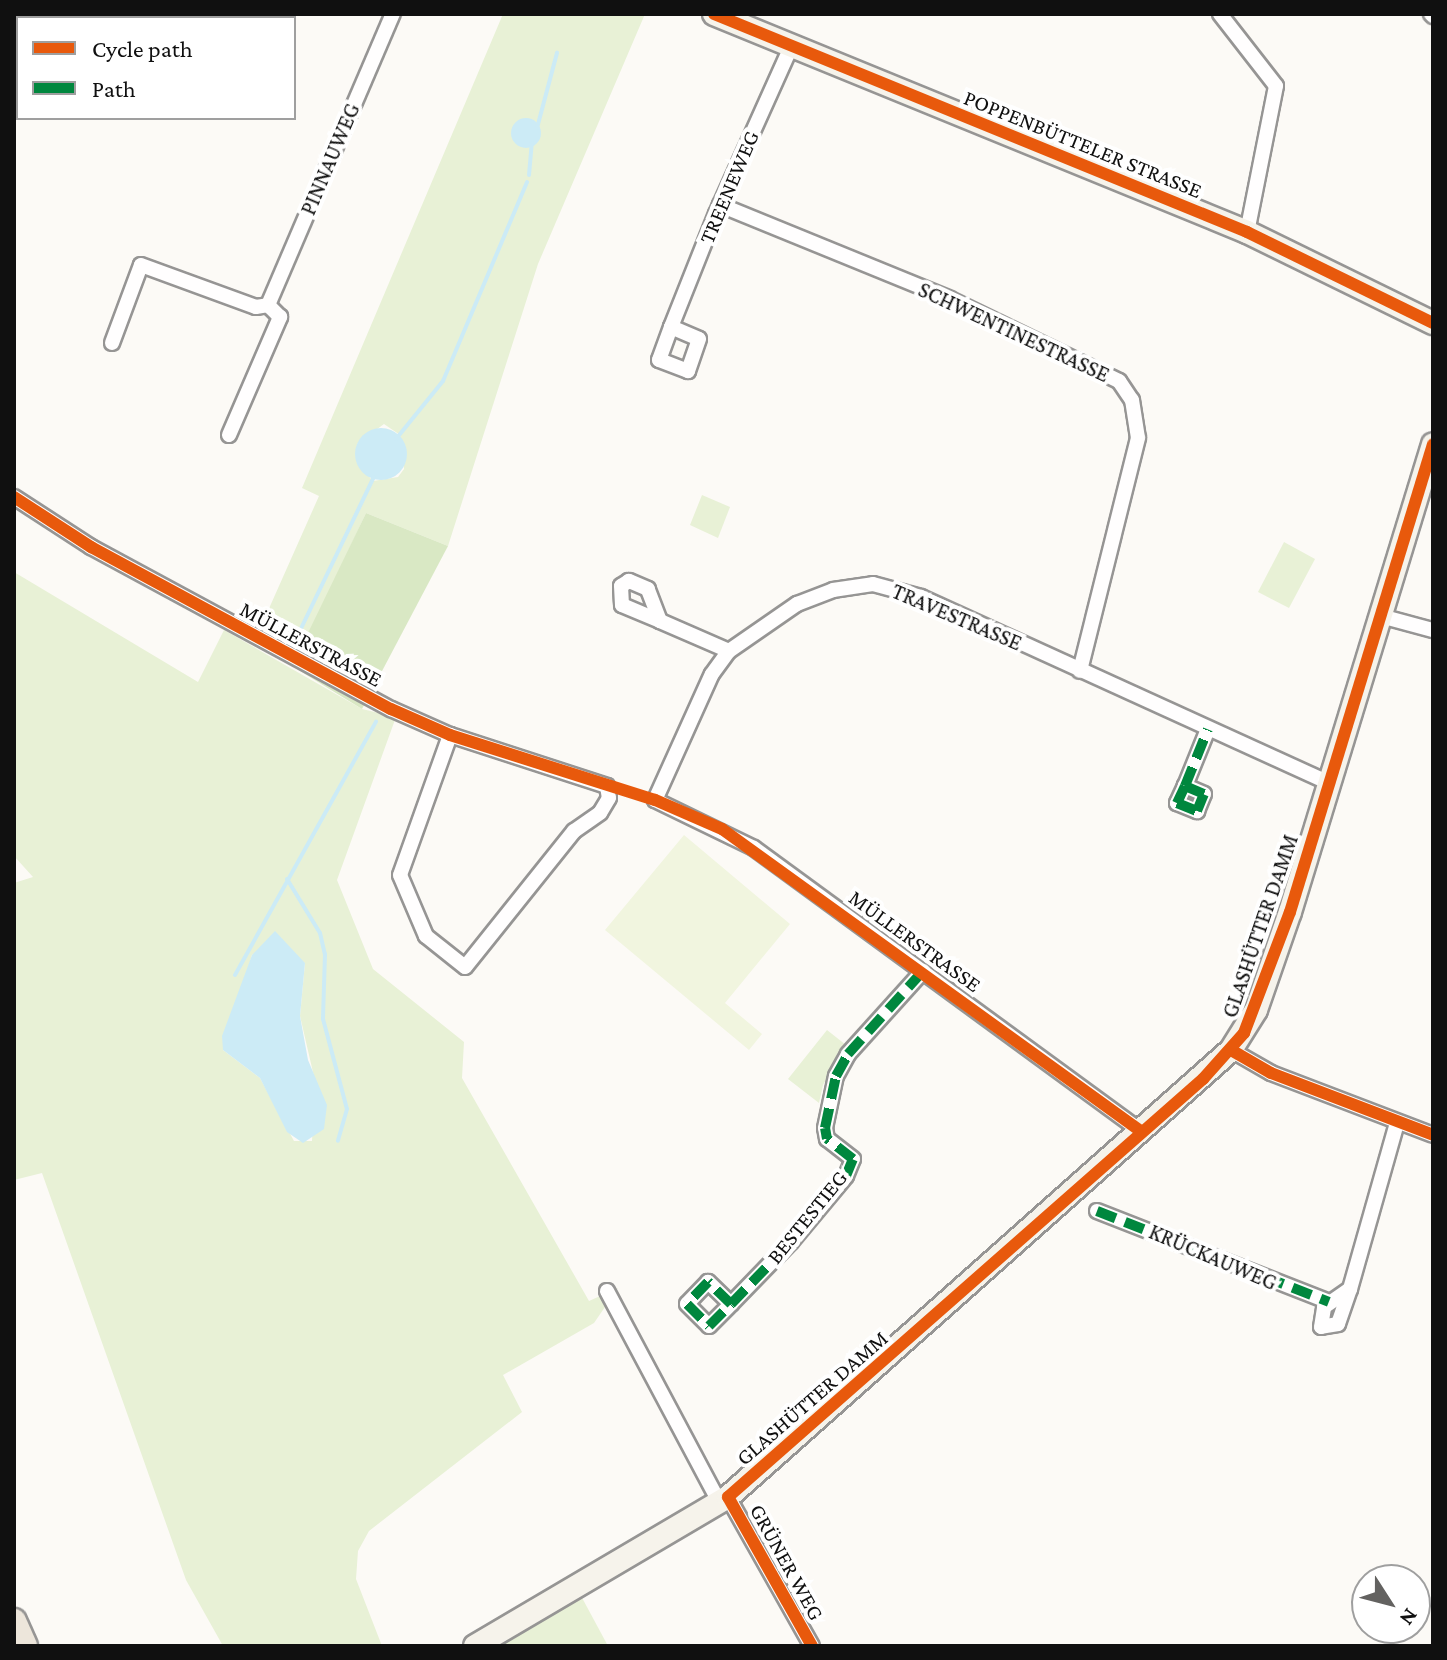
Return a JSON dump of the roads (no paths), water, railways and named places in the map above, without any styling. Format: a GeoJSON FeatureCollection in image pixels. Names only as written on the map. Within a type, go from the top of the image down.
{"type":"FeatureCollection","features":[{"type":"Feature","properties":{"kind":"main road"},"geometry":{"type":"LineString","coordinates":[[14,1621],[25,1646]]}},
{"type":"Feature","properties":{"kind":"street","name":"PINNAUWEG"},"geometry":{"type":"LineString","coordinates":[[229,435],[280,317],[268,305],[393,14]]}},
{"type":"Feature","properties":{"kind":"street","name":"POPPENBÜTTELER STRASSE"},"geometry":{"type":"LineString","coordinates":[[714,14],[1247,232],[1433,323]]}},
{"type":"Feature","properties":{"kind":"street"},"geometry":{"type":"LineString","coordinates":[[1220,14],[1276,86],[1247,232]]}},
{"type":"Feature","properties":{"kind":"street","name":"TREENEWEG"},"geometry":{"type":"LineString","coordinates":[[671,327],[720,205],[791,47]]}},
{"type":"Feature","properties":{"kind":"street","name":"SCHWENTINESTRASSE"},"geometry":{"type":"LineString","coordinates":[[720,205],[950,299],[1119,381],[1132,400],[1138,438],[1080,671]]}},
{"type":"Feature","properties":{"kind":"street"},"geometry":{"type":"LineString","coordinates":[[112,343],[141,265],[256,307],[268,305]]}},
{"type":"Feature","properties":{"kind":"street","name":"GLASHÜTTER DAMM"},"geometry":{"type":"LineString","coordinates":[[475,1646],[724,1500],[1231,1050],[1256,1010],[1433,444]]}},
{"type":"Feature","properties":{"kind":"street","name":"MÜLLERSTRASSE"},"geometry":{"type":"LineString","coordinates":[[14,497],[171,591],[391,709],[450,735],[607,786],[609,798],[600,813],[574,831],[465,967],[426,936],[400,875],[450,735]]}},
{"type":"Feature","properties":{"kind":"street","name":"TRAVESTRASSE"},"geometry":{"type":"LineString","coordinates":[[655,800],[712,674],[729,651],[797,604],[833,590],[873,584],[921,597],[1329,783]]}},
{"type":"Feature","properties":{"kind":"street"},"geometry":{"type":"LineString","coordinates":[[1381,616],[1433,630]]}},
{"type":"Feature","properties":{"kind":"street"},"geometry":{"type":"LineString","coordinates":[[660,621],[729,651]]}},
{"type":"Feature","properties":{"kind":"street"},"geometry":{"type":"LineString","coordinates":[[1185,786],[1208,729]]}},
{"type":"Feature","properties":{"kind":"street","name":"MÜLLERSTRASSE"},"geometry":{"type":"LineString","coordinates":[[655,800],[754,848],[1142,1132]]}},
{"type":"Feature","properties":{"kind":"street","name":"BESTESTIEG"},"geometry":{"type":"LineString","coordinates":[[731,1304],[846,1176],[853,1159],[827,1139],[825,1128],[836,1076],[848,1054],[923,971]]}},
{"type":"Feature","properties":{"kind":"street"},"geometry":{"type":"LineString","coordinates":[[1231,1050],[1271,1073],[1433,1135]]}},
{"type":"Feature","properties":{"kind":"street"},"geometry":{"type":"LineString","coordinates":[[1350,1289],[1329,1302],[1319,1316],[1325,1329],[1338,1324],[1350,1289],[1397,1123]]}},
{"type":"Feature","properties":{"kind":"street","name":"KRÜCKAUWEG"},"geometry":{"type":"LineString","coordinates":[[1097,1211],[1329,1302]]}},
{"type":"Feature","properties":{"kind":"street"},"geometry":{"type":"LineString","coordinates":[[607,1291],[724,1500]]}},
{"type":"Feature","properties":{"kind":"street","name":"GRÜNER WEG"},"geometry":{"type":"LineString","coordinates":[[724,1500],[812,1646]]}},
{"type":"Feature","properties":{"kind":"water"},"geometry":{"type":"Polygon","coordinates":[[[526,118],[537,122],[541,133],[537,144],[526,148],[515,144],[511,133],[515,122],[526,118]]]}},
{"type":"Feature","properties":{"kind":"water"},"geometry":{"type":"Polygon","coordinates":[[[381,428],[400,435],[407,454],[400,473],[381,480],[362,473],[355,454],[362,435],[381,428]]]}},
{"type":"Feature","properties":{"kind":"water"},"geometry":{"type":"Polygon","coordinates":[[[275,931],[305,963],[300,1016],[308,1060],[327,1105],[324,1129],[303,1143],[287,1132],[260,1078],[223,1050],[222,1036],[252,955],[275,931]]]}},
{"type":"Feature","properties":{"kind":"waterway"},"geometry":{"type":"LineString","coordinates":[[537,128],[557,53]]}},
{"type":"Feature","properties":{"kind":"waterway"},"geometry":{"type":"LineString","coordinates":[[529,175],[532,143]]}},
{"type":"Feature","properties":{"kind":"waterway"},"geometry":{"type":"LineString","coordinates":[[396,439],[443,381],[527,182]]}},
{"type":"Feature","properties":{"kind":"waterway"},"geometry":{"type":"LineString","coordinates":[[373,683],[294,643],[374,477]]}},
{"type":"Feature","properties":{"kind":"waterway"},"geometry":{"type":"LineString","coordinates":[[235,975],[376,722]]}},
{"type":"Feature","properties":{"kind":"waterway"},"geometry":{"type":"LineString","coordinates":[[287,879],[320,933],[325,954],[323,1019],[347,1109],[338,1141]]}}]}
